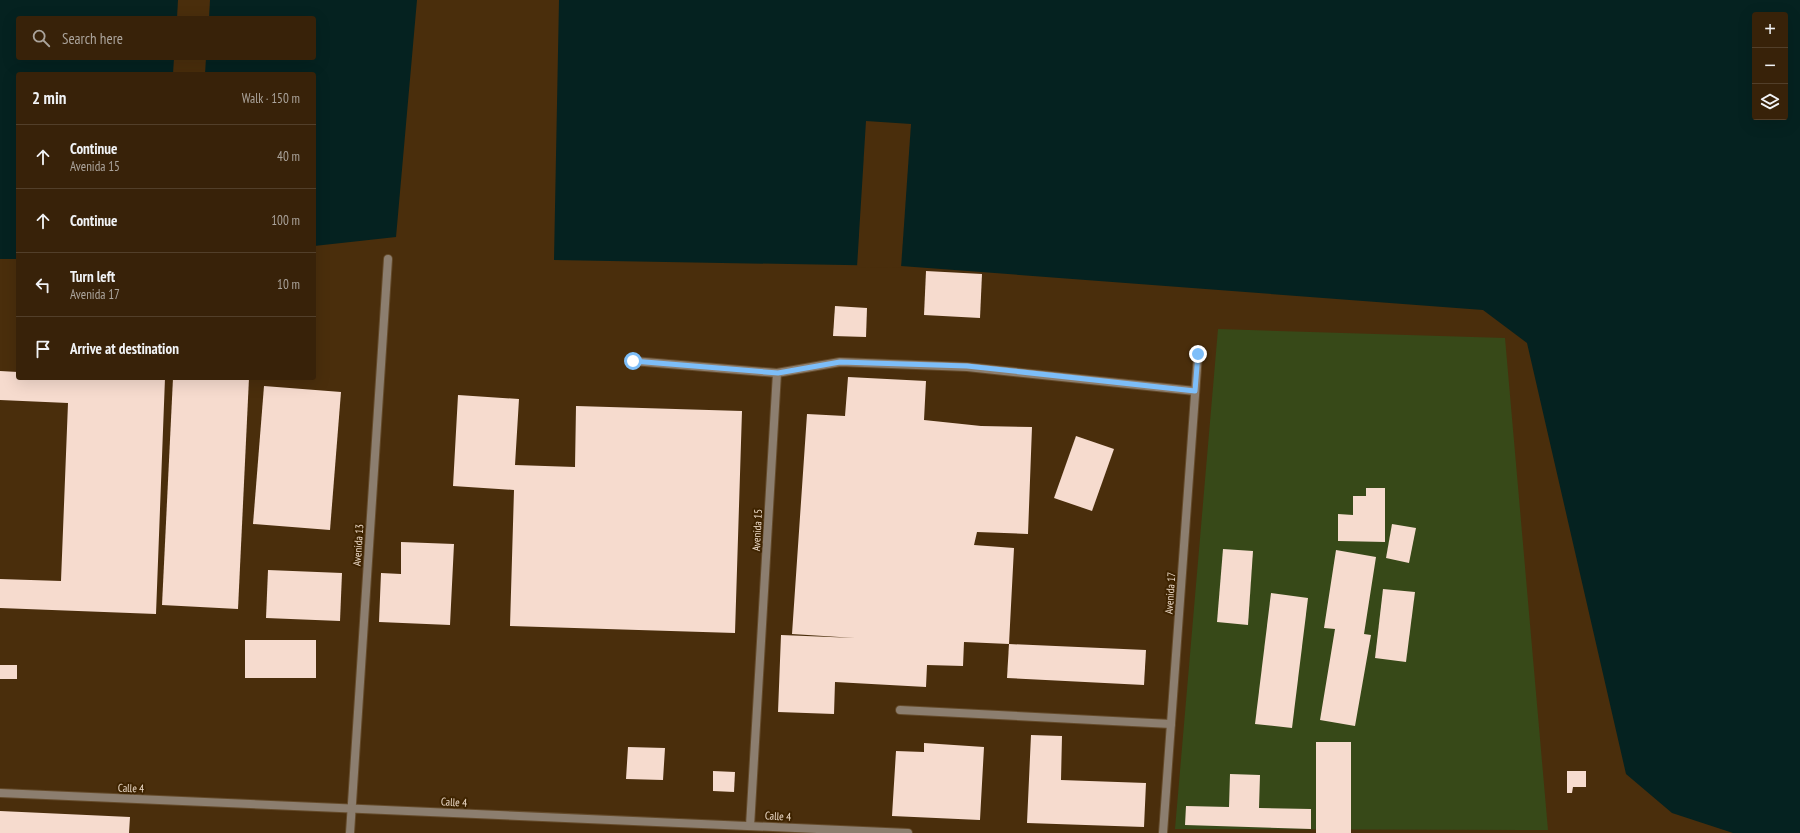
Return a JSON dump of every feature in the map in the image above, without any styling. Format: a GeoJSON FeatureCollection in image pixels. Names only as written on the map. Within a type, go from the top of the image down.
{"type":"FeatureCollection","features":[{"type":"Feature","properties":{"kind":"street","name":"Avenida 13"},"geometry":{"type":"LineString","coordinates":[[350,833],[388,259]]}},
{"type":"Feature","properties":{"kind":"street","name":"Avenida 17"},"geometry":{"type":"LineString","coordinates":[[1163,833],[1198,354]]}},
{"type":"Feature","properties":{"kind":"street"},"geometry":{"type":"LineString","coordinates":[[633,361],[778,373],[840,362],[967,366],[1195,391]]}},
{"type":"Feature","properties":{"kind":"street","name":"Avenida 15"},"geometry":{"type":"LineString","coordinates":[[750,830],[778,373]]}},
{"type":"Feature","properties":{"kind":"street"},"geometry":{"type":"LineString","coordinates":[[900,710],[1171,724]]}},
{"type":"Feature","properties":{"kind":"street","name":"Calle 4"},"geometry":{"type":"LineString","coordinates":[[0,793],[352,808],[750,830],[908,833]]}},
{"type":"Feature","properties":{"kind":"green space"},"geometry":{"type":"Polygon","coordinates":[[[1218,329],[1505,338],[1548,830],[1175,829],[1218,329]]]}},
{"type":"Feature","properties":{"kind":"water"},"geometry":{"type":"Polygon","coordinates":[[[0,0],[417,0],[396,237],[316,246],[316,72],[16,72],[16,259],[0,259],[0,0]]]}},
{"type":"Feature","properties":{"kind":"water"},"geometry":{"type":"Polygon","coordinates":[[[559,0],[1800,0],[1800,833],[1733,833],[1672,813],[1626,774],[1527,343],[1483,310],[901,266],[554,260],[559,0]]]}},
{"type":"Feature","properties":{"kind":"pier"},"geometry":{"type":"Polygon","coordinates":[[[178,0],[210,0],[209,16],[177,16],[178,0]]]}},
{"type":"Feature","properties":{"kind":"pier"},"geometry":{"type":"Polygon","coordinates":[[[174,60],[206,60],[205,72],[173,72],[174,60]]]}},
{"type":"Feature","properties":{"kind":"pier"},"geometry":{"type":"Polygon","coordinates":[[[866,121],[911,124],[901,268],[857,267],[866,121]]]}},
{"type":"Feature","properties":{"kind":"building"},"geometry":{"type":"Polygon","coordinates":[[[926,271],[982,274],[980,318],[924,315],[926,271]]]}},
{"type":"Feature","properties":{"kind":"building"},"geometry":{"type":"Polygon","coordinates":[[[835,306],[867,308],[866,337],[833,336],[835,306]]]}},
{"type":"Feature","properties":{"kind":"building"},"geometry":{"type":"Polygon","coordinates":[[[0,371],[16,372],[16,380],[165,380],[156,614],[0,608],[0,579],[61,581],[68,403],[0,400],[0,371]]]}},
{"type":"Feature","properties":{"kind":"building"},"geometry":{"type":"Polygon","coordinates":[[[848,377],[926,381],[924,420],[981,426],[1032,427],[1028,534],[977,532],[974,545],[1014,548],[1009,644],[964,642],[963,666],[927,665],[926,687],[835,682],[834,714],[778,712],[781,635],[855,638],[792,634],[807,414],[845,416],[848,377]]]}},
{"type":"Feature","properties":{"kind":"building"},"geometry":{"type":"Polygon","coordinates":[[[173,380],[249,380],[238,609],[162,605],[173,380]]]}},
{"type":"Feature","properties":{"kind":"building"},"geometry":{"type":"Polygon","coordinates":[[[264,386],[341,392],[330,530],[253,524],[264,386]]]}},
{"type":"Feature","properties":{"kind":"building"},"geometry":{"type":"Polygon","coordinates":[[[458,395],[519,399],[515,465],[575,467],[576,406],[742,411],[735,633],[510,626],[514,490],[453,486],[458,395]]]}},
{"type":"Feature","properties":{"kind":"building"},"geometry":{"type":"Polygon","coordinates":[[[1076,436],[1114,449],[1092,511],[1054,498],[1076,436]]]}},
{"type":"Feature","properties":{"kind":"building"},"geometry":{"type":"Polygon","coordinates":[[[1366,488],[1385,488],[1385,542],[1338,541],[1338,514],[1353,515],[1353,496],[1366,496],[1366,488]]]}},
{"type":"Feature","properties":{"kind":"building"},"geometry":{"type":"Polygon","coordinates":[[[1392,524],[1416,528],[1409,563],[1386,558],[1392,524]]]}},
{"type":"Feature","properties":{"kind":"building"},"geometry":{"type":"Polygon","coordinates":[[[401,542],[454,544],[450,625],[379,622],[381,573],[401,574],[401,542]]]}},
{"type":"Feature","properties":{"kind":"building"},"geometry":{"type":"Polygon","coordinates":[[[1223,549],[1253,551],[1248,625],[1217,622],[1223,549]]]}},
{"type":"Feature","properties":{"kind":"building"},"geometry":{"type":"Polygon","coordinates":[[[1336,550],[1376,557],[1364,634],[1371,635],[1355,726],[1320,720],[1335,629],[1324,628],[1336,550]]]}},
{"type":"Feature","properties":{"kind":"building"},"geometry":{"type":"Polygon","coordinates":[[[268,570],[342,573],[340,621],[266,618],[268,570]]]}},
{"type":"Feature","properties":{"kind":"building"},"geometry":{"type":"Polygon","coordinates":[[[1383,589],[1415,592],[1406,662],[1375,658],[1383,589]]]}},
{"type":"Feature","properties":{"kind":"building"},"geometry":{"type":"Polygon","coordinates":[[[1271,593],[1308,598],[1292,728],[1255,724],[1271,593]]]}},
{"type":"Feature","properties":{"kind":"building"},"geometry":{"type":"Polygon","coordinates":[[[245,640],[316,640],[316,678],[245,678],[245,640]]]}},
{"type":"Feature","properties":{"kind":"building"},"geometry":{"type":"Polygon","coordinates":[[[1009,644],[1146,650],[1144,685],[1007,678],[1009,644]]]}},
{"type":"Feature","properties":{"kind":"building"},"geometry":{"type":"Polygon","coordinates":[[[0,665],[17,665],[17,679],[0,679],[0,665]]]}},
{"type":"Feature","properties":{"kind":"building"},"geometry":{"type":"Polygon","coordinates":[[[1031,735],[1062,736],[1061,780],[1146,783],[1144,827],[1027,823],[1031,735]]]}},
{"type":"Feature","properties":{"kind":"building"},"geometry":{"type":"Polygon","coordinates":[[[1316,742],[1351,742],[1351,833],[1316,833],[1316,742]]]}},
{"type":"Feature","properties":{"kind":"building"},"geometry":{"type":"Polygon","coordinates":[[[924,743],[984,747],[980,820],[892,816],[896,751],[924,752],[924,743]]]}},
{"type":"Feature","properties":{"kind":"building"},"geometry":{"type":"Polygon","coordinates":[[[628,747],[665,748],[663,780],[626,779],[628,747]]]}},
{"type":"Feature","properties":{"kind":"building"},"geometry":{"type":"Polygon","coordinates":[[[713,771],[735,772],[734,792],[713,791],[713,771]]]}},
{"type":"Feature","properties":{"kind":"building"},"geometry":{"type":"Polygon","coordinates":[[[1567,771],[1586,771],[1586,787],[1573,787],[1572,793],[1567,793],[1567,771]]]}},
{"type":"Feature","properties":{"kind":"building"},"geometry":{"type":"Polygon","coordinates":[[[1230,774],[1260,775],[1259,808],[1311,809],[1311,829],[1185,825],[1186,806],[1229,807],[1230,774]]]}},
{"type":"Feature","properties":{"kind":"building"},"geometry":{"type":"Polygon","coordinates":[[[0,811],[130,817],[129,833],[0,833],[0,811]]]}},
{"type":"Feature","properties":{"kind":"route"},"geometry":{"type":"LineString","coordinates":[[633,361],[778,373],[840,362],[967,366],[1195,391],[1198,354]]}}]}
